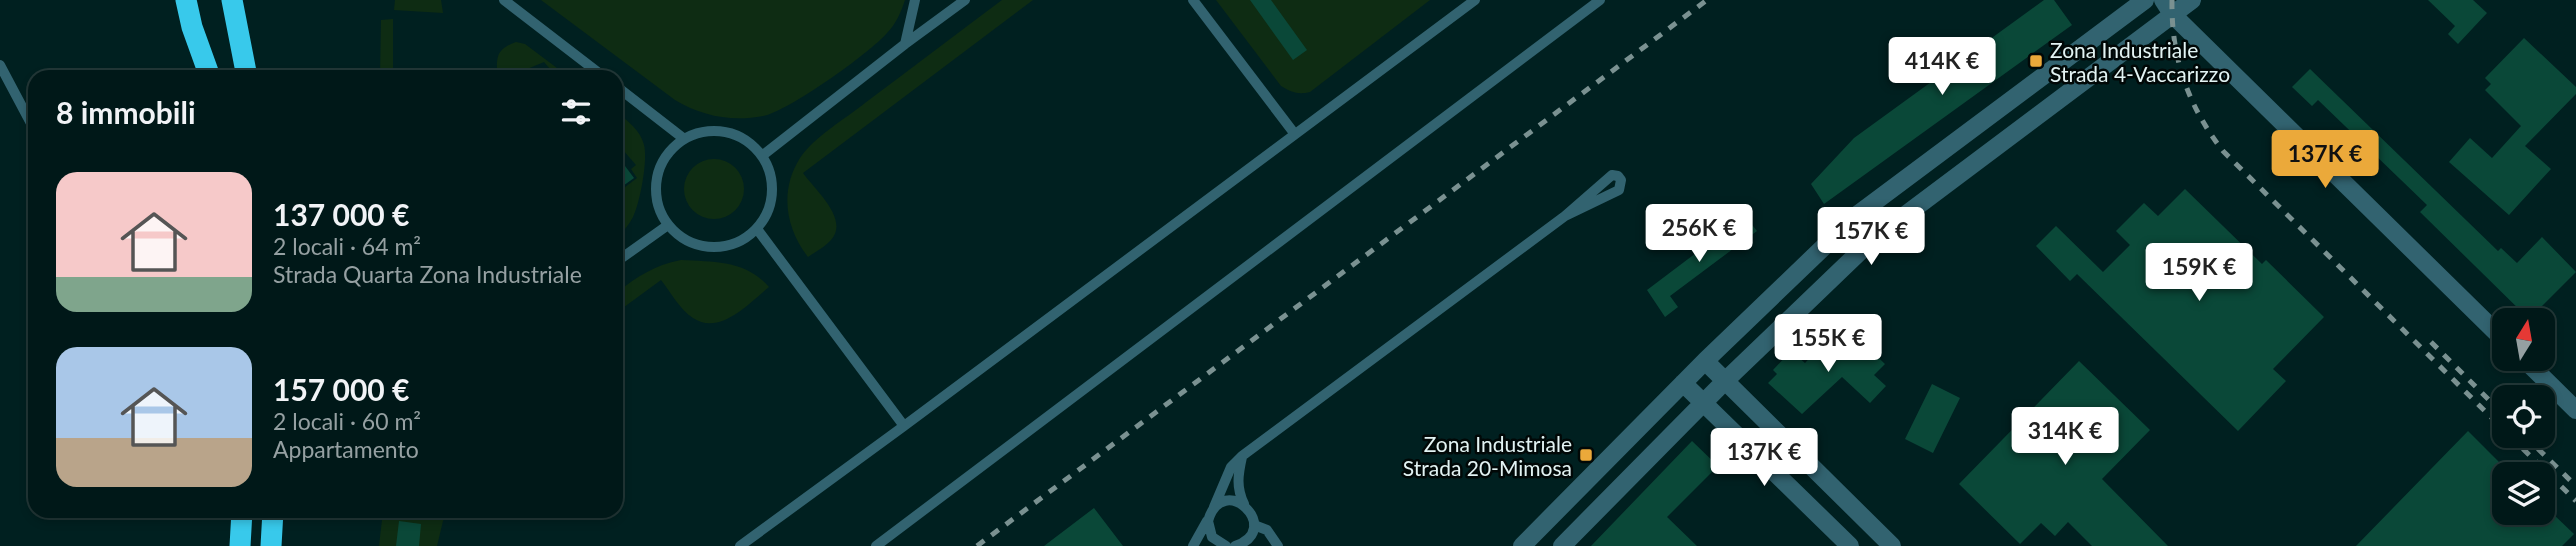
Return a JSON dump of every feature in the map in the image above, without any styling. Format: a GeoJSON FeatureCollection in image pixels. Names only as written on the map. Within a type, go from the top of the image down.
{"type":"FeatureCollection","features":[{"type":"Feature","properties":{"kind":"highway"},"geometry":{"type":"LineString","coordinates":[[186,0],[192,27],[207,70]]}},
{"type":"Feature","properties":{"kind":"highway"},"geometry":{"type":"LineString","coordinates":[[201,0],[215,70]]}},
{"type":"Feature","properties":{"kind":"highway"},"geometry":{"type":"LineString","coordinates":[[232,0],[246,70]]}},
{"type":"Feature","properties":{"kind":"highway"},"geometry":{"type":"LineString","coordinates":[[240,546],[242,518]]}},
{"type":"Feature","properties":{"kind":"highway"},"geometry":{"type":"LineString","coordinates":[[271,546],[273,518]]}},
{"type":"Feature","properties":{"kind":"street"},"geometry":{"type":"LineString","coordinates":[[1522,546],[1705,361],[1857,215],[2145,0]]}},
{"type":"Feature","properties":{"kind":"street"},"geometry":{"type":"LineString","coordinates":[[1562,546],[1725,381],[1872,240],[1997,148],[2167,7],[2192,0]]}},
{"type":"Feature","properties":{"kind":"street"},"geometry":{"type":"LineString","coordinates":[[2167,7],[2492,328]]}},
{"type":"Feature","properties":{"kind":"street"},"geometry":{"type":"LineString","coordinates":[[1978,125],[1997,148]]}},
{"type":"Feature","properties":{"kind":"street"},"geometry":{"type":"LineString","coordinates":[[1705,361],[1892,546]]}},
{"type":"Feature","properties":{"kind":"street"},"geometry":{"type":"LineString","coordinates":[[2536,371],[2576,410]]}},
{"type":"Feature","properties":{"kind":"street"},"geometry":{"type":"LineString","coordinates":[[1683,383],[1850,546]]}},
{"type":"Feature","properties":{"kind":"street"},"geometry":{"type":"LineString","coordinates":[[1765,463],[1787,442]]}},
{"type":"Feature","properties":{"kind":"street"},"geometry":{"type":"LineString","coordinates":[[1587,480],[1607,500]]}},
{"type":"Feature","properties":{"kind":"lane"},"geometry":{"type":"LineString","coordinates":[[504,0],[595,70]]}},
{"type":"Feature","properties":{"kind":"lane"},"geometry":{"type":"LineString","coordinates":[[905,44],[915,0]]}},
{"type":"Feature","properties":{"kind":"lane"},"geometry":{"type":"LineString","coordinates":[[763,155],[965,0]]}},
{"type":"Feature","properties":{"kind":"lane"},"geometry":{"type":"LineString","coordinates":[[1193,0],[1294,133]]}},
{"type":"Feature","properties":{"kind":"lane"},"geometry":{"type":"LineString","coordinates":[[740,546],[1475,0]]}},
{"type":"Feature","properties":{"kind":"lane"},"geometry":{"type":"LineString","coordinates":[[876,546],[1600,0]]}},
{"type":"Feature","properties":{"kind":"lane"},"geometry":{"type":"LineString","coordinates":[[0,65],[28,118]]}},
{"type":"Feature","properties":{"kind":"lane"},"geometry":{"type":"LineString","coordinates":[[623,91],[683,138]]}},
{"type":"Feature","properties":{"kind":"lane"},"geometry":{"type":"LineString","coordinates":[[704,131],[727,131],[747,140],[763,155],[771,174],[773,193],[768,213],[757,229],[741,242],[722,247],[701,246],[682,238],[667,225],[657,202],[656,178],[666,155],[683,138],[704,131]]}},
{"type":"Feature","properties":{"kind":"lane"},"geometry":{"type":"LineString","coordinates":[[1193,546],[1208,521],[1231,467],[1242,456],[1565,216],[1604,180],[1612,175],[1621,180],[1619,190],[1565,216]]}},
{"type":"Feature","properties":{"kind":"lane"},"geometry":{"type":"LineString","coordinates":[[623,257],[667,225]]}},
{"type":"Feature","properties":{"kind":"lane"},"geometry":{"type":"LineString","coordinates":[[757,229],[904,426]]}},
{"type":"Feature","properties":{"kind":"lane"},"geometry":{"type":"LineString","coordinates":[[1236,546],[1248,539],[1254,525],[1253,517],[1239,492],[1237,478],[1242,456]]}},
{"type":"Feature","properties":{"kind":"lane"},"geometry":{"type":"LineString","coordinates":[[1214,507],[1229,500],[1244,504]]}},
{"type":"Feature","properties":{"kind":"lane"},"geometry":{"type":"LineString","coordinates":[[1208,521],[1212,537],[1226,546]]}},
{"type":"Feature","properties":{"kind":"lane"},"geometry":{"type":"LineString","coordinates":[[1254,525],[1267,530],[1278,546]]}},
{"type":"Feature","properties":{"kind":"green space"},"geometry":{"type":"Polygon","coordinates":[[[395,0],[441,0],[443,13],[394,10],[395,0]]]}},
{"type":"Feature","properties":{"kind":"green space"},"geometry":{"type":"Polygon","coordinates":[[[541,0],[905,0],[898,18],[878,42],[808,93],[763,116],[728,118],[706,114],[675,100],[541,0]]]}},
{"type":"Feature","properties":{"kind":"green space"},"geometry":{"type":"Polygon","coordinates":[[[1002,0],[1033,0],[803,173],[828,205],[836,223],[836,232],[831,240],[808,257],[790,222],[788,209],[789,183],[806,150],[1002,0]]]}},
{"type":"Feature","properties":{"kind":"green space"},"geometry":{"type":"Polygon","coordinates":[[[1216,0],[1430,0],[1310,92],[1302,93],[1281,86],[1216,0]]]}},
{"type":"Feature","properties":{"kind":"green space"},"geometry":{"type":"Polygon","coordinates":[[[393,19],[393,70],[380,70],[381,20],[393,19]]]}},
{"type":"Feature","properties":{"kind":"green space"},"geometry":{"type":"Polygon","coordinates":[[[516,42],[525,44],[560,70],[551,70],[544,62],[525,70],[497,70],[499,55],[504,48],[516,42]]]}},
{"type":"Feature","properties":{"kind":"green space"},"geometry":{"type":"Polygon","coordinates":[[[623,117],[642,140],[645,161],[636,211],[623,231],[623,189],[637,178],[631,169],[636,165],[623,150],[623,117]]]}},
{"type":"Feature","properties":{"kind":"green space"},"geometry":{"type":"Polygon","coordinates":[[[708,159],[720,159],[736,167],[742,177],[742,201],[736,211],[720,219],[708,219],[692,211],[684,195],[684,183],[692,167],[708,159]]]}},
{"type":"Feature","properties":{"kind":"green space"},"geometry":{"type":"Polygon","coordinates":[[[681,260],[729,264],[750,272],[769,287],[734,315],[713,323],[688,315],[661,280],[623,308],[623,288],[662,265],[681,260]]]}},
{"type":"Feature","properties":{"kind":"green space"},"geometry":{"type":"Polygon","coordinates":[[[382,518],[444,518],[437,546],[379,546],[382,518]]]}},
{"type":"Feature","properties":{"kind":"building"},"geometry":{"type":"Polygon","coordinates":[[[1250,0],[1271,0],[1307,50],[1293,60],[1250,0]]]}},
{"type":"Feature","properties":{"kind":"building"},"geometry":{"type":"Polygon","coordinates":[[[2044,0],[2054,0],[2072,25],[1824,204],[1811,184],[1854,138],[2044,0]]]}},
{"type":"Feature","properties":{"kind":"building"},"geometry":{"type":"Polygon","coordinates":[[[2428,0],[2473,0],[2487,13],[2458,44],[2448,34],[2455,26],[2428,0]]]}},
{"type":"Feature","properties":{"kind":"building"},"geometry":{"type":"Polygon","coordinates":[[[2524,38],[2576,87],[2576,94],[2525,146],[2551,169],[2509,215],[2449,162],[2470,138],[2492,158],[2521,126],[2485,90],[2491,84],[2485,78],[2524,38]]]}},
{"type":"Feature","properties":{"kind":"building"},"geometry":{"type":"Polygon","coordinates":[[[2310,69],[2498,251],[2501,248],[2517,263],[2542,237],[2576,272],[2540,308],[2518,308],[2420,212],[2427,205],[2318,100],[2312,106],[2292,87],[2310,69]]]}},
{"type":"Feature","properties":{"kind":"building"},"geometry":{"type":"Polygon","coordinates":[[[623,163],[634,178],[623,186],[623,163]]]}},
{"type":"Feature","properties":{"kind":"building"},"geometry":{"type":"Polygon","coordinates":[[[2185,189],[2262,264],[2266,260],[2324,317],[2273,369],[2286,381],[2238,431],[2077,274],[2070,281],[2036,246],[2056,226],[2103,272],[2130,245],[2116,231],[2144,203],[2158,216],[2185,189]]]}},
{"type":"Feature","properties":{"kind":"building"},"geometry":{"type":"Polygon","coordinates":[[[1745,216],[1757,231],[1670,296],[1678,307],[1665,317],[1647,290],[1745,216]]]}},
{"type":"Feature","properties":{"kind":"building"},"geometry":{"type":"Polygon","coordinates":[[[1853,333],[1885,364],[1874,375],[1886,386],[1870,403],[1842,377],[1802,414],[1768,383],[1777,374],[1773,370],[1791,351],[1805,363],[1823,344],[1833,354],[1853,333]]]}},
{"type":"Feature","properties":{"kind":"building"},"geometry":{"type":"Polygon","coordinates":[[[2079,361],[2150,430],[2102,479],[2168,546],[2092,546],[2068,522],[2055,536],[2041,523],[2020,544],[1959,484],[2079,361]]]}},
{"type":"Feature","properties":{"kind":"building"},"geometry":{"type":"Polygon","coordinates":[[[1932,384],[1960,398],[1933,453],[1905,439],[1932,384]]]}},
{"type":"Feature","properties":{"kind":"building"},"geometry":{"type":"Polygon","coordinates":[[[2468,431],[2499,462],[2492,462],[2492,525],[2555,525],[2555,516],[2574,534],[2562,546],[2356,546],[2468,431]]]}},
{"type":"Feature","properties":{"kind":"building"},"geometry":{"type":"Polygon","coordinates":[[[1692,441],[1718,466],[1667,517],[1697,546],[1591,546],[1692,441]]]}},
{"type":"Feature","properties":{"kind":"building"},"geometry":{"type":"Polygon","coordinates":[[[1094,508],[1123,546],[1044,546],[1094,508]]]}},
{"type":"Feature","properties":{"kind":"building"},"geometry":{"type":"Polygon","coordinates":[[[399,521],[421,524],[419,546],[396,546],[399,521]]]}},
{"type":"Feature","properties":{"kind":"railway"},"geometry":{"type":"LineString","coordinates":[[977,546],[1707,0]]}},
{"type":"Feature","properties":{"kind":"railway"},"geometry":{"type":"LineString","coordinates":[[2172,0],[2175,42],[2184,80],[2200,117],[2223,151],[2492,418]]}},
{"type":"Feature","properties":{"kind":"railway"},"geometry":{"type":"LineString","coordinates":[[2431,342],[2492,403]]}},
{"type":"Feature","properties":{"kind":"railway"},"geometry":{"type":"LineString","coordinates":[[2522,448],[2576,501]]}},
{"type":"Feature","properties":{"kind":"railway"},"geometry":{"type":"LineString","coordinates":[[2537,448],[2576,486]]}},
{"type":"Feature","properties":{"kind":"place","name":"Zona Industriale Strada 4-Vaccarizzo"},"geometry":{"type":"Point","coordinates":[2036,61]}},
{"type":"Feature","properties":{"kind":"place","name":"Zona Industriale Strada 20-Mimosa"},"geometry":{"type":"Point","coordinates":[1586,455]}}]}
